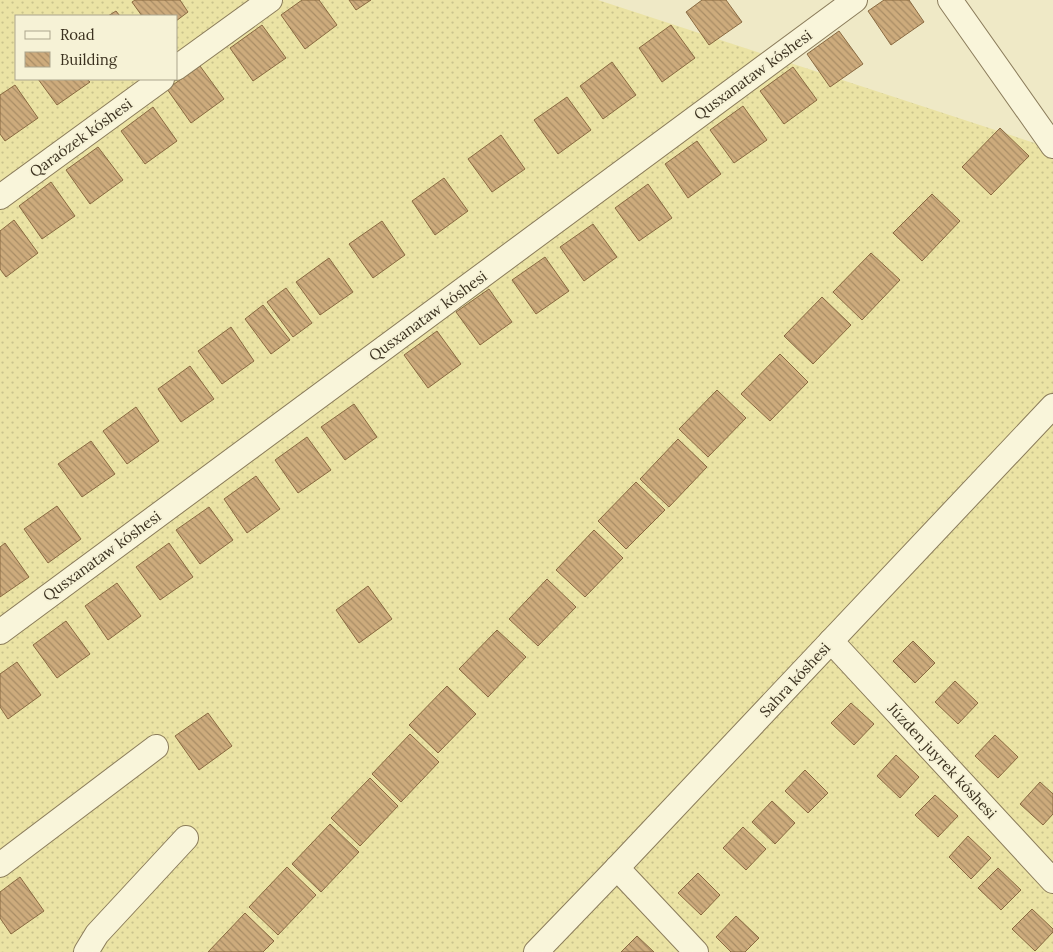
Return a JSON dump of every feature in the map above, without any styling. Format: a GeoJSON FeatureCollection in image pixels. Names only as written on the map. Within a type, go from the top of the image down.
{"type":"FeatureCollection","features":[{"type":"Feature","properties":{"kind":"street"},"geometry":{"type":"LineString","coordinates":[[178,67],[270,0]]}},
{"type":"Feature","properties":{"kind":"street","name":"Qusxanataw kóshesi"},"geometry":{"type":"LineString","coordinates":[[0,632],[855,0]]}},
{"type":"Feature","properties":{"kind":"street"},"geometry":{"type":"LineString","coordinates":[[950,0],[1053,146]]}},
{"type":"Feature","properties":{"kind":"street","name":"Qaraózek kóshesi"},"geometry":{"type":"LineString","coordinates":[[0,196],[161,80]]}},
{"type":"Feature","properties":{"kind":"street","name":"Sahra kóshesi"},"geometry":{"type":"LineString","coordinates":[[536,952],[618,868],[1053,406]]}},
{"type":"Feature","properties":{"kind":"street","name":"Júzden juyrek kóshesi"},"geometry":{"type":"LineString","coordinates":[[831,641],[1053,881]]}},
{"type":"Feature","properties":{"kind":"street"},"geometry":{"type":"LineString","coordinates":[[0,865],[156,747]]}},
{"type":"Feature","properties":{"kind":"street"},"geometry":{"type":"LineString","coordinates":[[86,952],[97,934],[186,838]]}},
{"type":"Feature","properties":{"kind":"street"},"geometry":{"type":"LineString","coordinates":[[618,868],[696,952]]}},
{"type":"Feature","properties":{"kind":"sand"},"geometry":{"type":"Polygon","coordinates":[[[0,0],[598,0],[1053,149],[1053,952],[0,952],[0,0]]]}},
{"type":"Feature","properties":{"kind":"building"},"geometry":{"type":"Polygon","coordinates":[[[135,0],[180,0],[188,12],[178,20],[178,15],[141,15],[132,2],[135,0]]]}},
{"type":"Feature","properties":{"kind":"building"},"geometry":{"type":"Polygon","coordinates":[[[302,0],[319,0],[337,25],[305,49],[281,15],[302,0]]]}},
{"type":"Feature","properties":{"kind":"building"},"geometry":{"type":"Polygon","coordinates":[[[349,0],[371,0],[356,10],[349,0]]]}},
{"type":"Feature","properties":{"kind":"building"},"geometry":{"type":"Polygon","coordinates":[[[702,0],[726,0],[742,22],[709,45],[686,12],[702,0]]]}},
{"type":"Feature","properties":{"kind":"building"},"geometry":{"type":"Polygon","coordinates":[[[884,0],[909,0],[924,22],[891,45],[868,11],[884,0]]]}},
{"type":"Feature","properties":{"kind":"building"},"geometry":{"type":"Polygon","coordinates":[[[116,11],[119,15],[110,15],[116,11]]]}},
{"type":"Feature","properties":{"kind":"building"},"geometry":{"type":"Polygon","coordinates":[[[262,25],[286,58],[253,81],[230,48],[262,25]]]}},
{"type":"Feature","properties":{"kind":"building"},"geometry":{"type":"Polygon","coordinates":[[[671,25],[695,58],[662,82],[639,48],[671,25]]]}},
{"type":"Feature","properties":{"kind":"building"},"geometry":{"type":"Polygon","coordinates":[[[839,31],[863,64],[830,87],[807,54],[839,31]]]}},
{"type":"Feature","properties":{"kind":"building"},"geometry":{"type":"Polygon","coordinates":[[[612,62],[636,95],[603,119],[580,86],[612,62]]]}},
{"type":"Feature","properties":{"kind":"building"},"geometry":{"type":"Polygon","coordinates":[[[200,66],[224,99],[191,123],[167,89],[200,66]]]}},
{"type":"Feature","properties":{"kind":"building"},"geometry":{"type":"Polygon","coordinates":[[[793,67],[817,100],[784,124],[760,91],[793,67]]]}},
{"type":"Feature","properties":{"kind":"building"},"geometry":{"type":"Polygon","coordinates":[[[39,80],[88,80],[90,82],[57,105],[39,80]]]}},
{"type":"Feature","properties":{"kind":"building"},"geometry":{"type":"Polygon","coordinates":[[[15,85],[38,118],[5,141],[0,134],[0,95],[15,85]]]}},
{"type":"Feature","properties":{"kind":"building"},"geometry":{"type":"Polygon","coordinates":[[[567,97],[591,130],[558,154],[534,120],[567,97]]]}},
{"type":"Feature","properties":{"kind":"building"},"geometry":{"type":"Polygon","coordinates":[[[743,106],[767,140],[734,163],[710,130],[743,106]]]}},
{"type":"Feature","properties":{"kind":"building"},"geometry":{"type":"Polygon","coordinates":[[[153,107],[177,141],[145,164],[121,131],[153,107]]]}},
{"type":"Feature","properties":{"kind":"building"},"geometry":{"type":"Polygon","coordinates":[[[1000,128],[1029,156],[991,195],[962,167],[1000,128]]]}},
{"type":"Feature","properties":{"kind":"building"},"geometry":{"type":"Polygon","coordinates":[[[501,135],[525,169],[492,192],[468,159],[501,135]]]}},
{"type":"Feature","properties":{"kind":"building"},"geometry":{"type":"Polygon","coordinates":[[[697,141],[721,174],[688,198],[665,164],[697,141]]]}},
{"type":"Feature","properties":{"kind":"building"},"geometry":{"type":"Polygon","coordinates":[[[98,147],[123,180],[90,204],[66,170],[98,147]]]}},
{"type":"Feature","properties":{"kind":"building"},"geometry":{"type":"Polygon","coordinates":[[[444,178],[468,211],[435,235],[412,201],[444,178]]]}},
{"type":"Feature","properties":{"kind":"building"},"geometry":{"type":"Polygon","coordinates":[[[51,182],[75,216],[42,239],[19,206],[51,182]]]}},
{"type":"Feature","properties":{"kind":"building"},"geometry":{"type":"Polygon","coordinates":[[[648,184],[672,218],[639,241],[615,208],[648,184]]]}},
{"type":"Feature","properties":{"kind":"building"},"geometry":{"type":"Polygon","coordinates":[[[932,194],[960,221],[922,261],[893,233],[932,194]]]}},
{"type":"Feature","properties":{"kind":"building"},"geometry":{"type":"Polygon","coordinates":[[[14,220],[38,253],[6,277],[0,269],[0,231],[14,220]]]}},
{"type":"Feature","properties":{"kind":"building"},"geometry":{"type":"Polygon","coordinates":[[[382,221],[405,255],[373,278],[349,244],[382,221]]]}},
{"type":"Feature","properties":{"kind":"building"},"geometry":{"type":"Polygon","coordinates":[[[593,224],[617,257],[584,281],[560,247],[593,224]]]}},
{"type":"Feature","properties":{"kind":"building"},"geometry":{"type":"Polygon","coordinates":[[[871,253],[900,280],[862,320],[833,292],[871,253]]]}},
{"type":"Feature","properties":{"kind":"building"},"geometry":{"type":"Polygon","coordinates":[[[545,257],[569,291],[536,314],[512,280],[545,257]]]}},
{"type":"Feature","properties":{"kind":"building"},"geometry":{"type":"Polygon","coordinates":[[[329,258],[353,292],[320,315],[296,282],[329,258]]]}},
{"type":"Feature","properties":{"kind":"building"},"geometry":{"type":"Polygon","coordinates":[[[286,288],[312,323],[293,337],[267,302],[286,288]]]}},
{"type":"Feature","properties":{"kind":"building"},"geometry":{"type":"Polygon","coordinates":[[[489,289],[512,322],[480,345],[456,312],[489,289]]]}},
{"type":"Feature","properties":{"kind":"building"},"geometry":{"type":"Polygon","coordinates":[[[822,297],[851,325],[813,364],[784,336],[822,297]]]}},
{"type":"Feature","properties":{"kind":"building"},"geometry":{"type":"Polygon","coordinates":[[[263,305],[290,340],[271,354],[245,319],[263,305]]]}},
{"type":"Feature","properties":{"kind":"building"},"geometry":{"type":"Polygon","coordinates":[[[231,327],[254,361],[222,384],[198,351],[231,327]]]}},
{"type":"Feature","properties":{"kind":"building"},"geometry":{"type":"Polygon","coordinates":[[[437,331],[461,364],[428,388],[404,355],[437,331]]]}},
{"type":"Feature","properties":{"kind":"building"},"geometry":{"type":"Polygon","coordinates":[[[780,354],[808,382],[770,421],[741,394],[780,354]]]}},
{"type":"Feature","properties":{"kind":"building"},"geometry":{"type":"Polygon","coordinates":[[[190,366],[214,399],[181,422],[158,389],[190,366]]]}},
{"type":"Feature","properties":{"kind":"building"},"geometry":{"type":"Polygon","coordinates":[[[717,390],[746,418],[708,457],[679,429],[717,390]]]}},
{"type":"Feature","properties":{"kind":"building"},"geometry":{"type":"Polygon","coordinates":[[[354,404],[377,437],[345,460],[321,427],[354,404]]]}},
{"type":"Feature","properties":{"kind":"building"},"geometry":{"type":"Polygon","coordinates":[[[136,407],[159,441],[127,464],[103,431],[136,407]]]}},
{"type":"Feature","properties":{"kind":"building"},"geometry":{"type":"Polygon","coordinates":[[[307,437],[331,470],[298,493],[275,460],[307,437]]]}},
{"type":"Feature","properties":{"kind":"building"},"geometry":{"type":"Polygon","coordinates":[[[678,439],[707,467],[669,507],[640,479],[678,439]]]}},
{"type":"Feature","properties":{"kind":"building"},"geometry":{"type":"Polygon","coordinates":[[[91,441],[115,474],[82,497],[58,464],[91,441]]]}},
{"type":"Feature","properties":{"kind":"building"},"geometry":{"type":"Polygon","coordinates":[[[256,476],[280,509],[247,533],[224,499],[256,476]]]}},
{"type":"Feature","properties":{"kind":"building"},"geometry":{"type":"Polygon","coordinates":[[[636,482],[665,510],[626,549],[598,521],[636,482]]]}},
{"type":"Feature","properties":{"kind":"building"},"geometry":{"type":"Polygon","coordinates":[[[57,506],[81,539],[48,563],[24,529],[57,506]]]}},
{"type":"Feature","properties":{"kind":"building"},"geometry":{"type":"Polygon","coordinates":[[[209,507],[233,540],[200,564],[176,530],[209,507]]]}},
{"type":"Feature","properties":{"kind":"building"},"geometry":{"type":"Polygon","coordinates":[[[594,530],[623,558],[585,597],[556,570],[594,530]]]}},
{"type":"Feature","properties":{"kind":"building"},"geometry":{"type":"Polygon","coordinates":[[[5,543],[29,577],[0,597],[0,547],[5,543]]]}},
{"type":"Feature","properties":{"kind":"building"},"geometry":{"type":"Polygon","coordinates":[[[169,543],[193,577],[160,600],[136,567],[169,543]]]}},
{"type":"Feature","properties":{"kind":"building"},"geometry":{"type":"Polygon","coordinates":[[[547,579],[576,607],[538,646],[509,619],[547,579]]]}},
{"type":"Feature","properties":{"kind":"building"},"geometry":{"type":"Polygon","coordinates":[[[117,583],[141,616],[108,640],[85,606],[117,583]]]}},
{"type":"Feature","properties":{"kind":"building"},"geometry":{"type":"Polygon","coordinates":[[[368,586],[392,619],[359,643],[336,610],[368,586]]]}},
{"type":"Feature","properties":{"kind":"building"},"geometry":{"type":"Polygon","coordinates":[[[66,621],[90,654],[57,678],[33,645],[66,621]]]}},
{"type":"Feature","properties":{"kind":"building"},"geometry":{"type":"Polygon","coordinates":[[[497,630],[526,657],[488,697],[459,669],[497,630]]]}},
{"type":"Feature","properties":{"kind":"building"},"geometry":{"type":"Polygon","coordinates":[[[913,641],[935,663],[915,683],[893,661],[913,641]]]}},
{"type":"Feature","properties":{"kind":"building"},"geometry":{"type":"Polygon","coordinates":[[[17,662],[41,695],[8,719],[0,707],[0,674],[17,662]]]}},
{"type":"Feature","properties":{"kind":"building"},"geometry":{"type":"Polygon","coordinates":[[[955,681],[978,703],[958,724],[935,702],[955,681]]]}},
{"type":"Feature","properties":{"kind":"building"},"geometry":{"type":"Polygon","coordinates":[[[447,686],[476,714],[438,753],[409,725],[447,686]]]}},
{"type":"Feature","properties":{"kind":"building"},"geometry":{"type":"Polygon","coordinates":[[[851,703],[874,724],[854,745],[831,723],[851,703]]]}},
{"type":"Feature","properties":{"kind":"building"},"geometry":{"type":"Polygon","coordinates":[[[208,713],[232,746],[199,770],[175,736],[208,713]]]}},
{"type":"Feature","properties":{"kind":"building"},"geometry":{"type":"Polygon","coordinates":[[[410,734],[439,762],[401,802],[372,774],[410,734]]]}},
{"type":"Feature","properties":{"kind":"building"},"geometry":{"type":"Polygon","coordinates":[[[995,735],[1018,757],[998,778],[975,756],[995,735]]]}},
{"type":"Feature","properties":{"kind":"building"},"geometry":{"type":"Polygon","coordinates":[[[896,755],[919,777],[900,798],[877,776],[896,755]]]}},
{"type":"Feature","properties":{"kind":"building"},"geometry":{"type":"Polygon","coordinates":[[[805,770],[828,793],[808,813],[785,791],[805,770]]]}},
{"type":"Feature","properties":{"kind":"building"},"geometry":{"type":"Polygon","coordinates":[[[370,778],[398,806],[360,846],[331,818],[370,778]]]}},
{"type":"Feature","properties":{"kind":"building"},"geometry":{"type":"Polygon","coordinates":[[[1040,782],[1053,794],[1053,814],[1043,825],[1020,804],[1040,782]]]}},
{"type":"Feature","properties":{"kind":"building"},"geometry":{"type":"Polygon","coordinates":[[[935,795],[958,816],[938,837],[915,815],[935,795]]]}},
{"type":"Feature","properties":{"kind":"building"},"geometry":{"type":"Polygon","coordinates":[[[772,801],[795,823],[775,844],[752,822],[772,801]]]}},
{"type":"Feature","properties":{"kind":"building"},"geometry":{"type":"Polygon","coordinates":[[[330,824],[359,852],[321,892],[292,864],[330,824]]]}},
{"type":"Feature","properties":{"kind":"building"},"geometry":{"type":"Polygon","coordinates":[[[743,827],[766,849],[746,870],[723,848],[743,827]]]}},
{"type":"Feature","properties":{"kind":"building"},"geometry":{"type":"Polygon","coordinates":[[[968,836],[991,858],[971,879],[949,857],[968,836]]]}},
{"type":"Feature","properties":{"kind":"building"},"geometry":{"type":"Polygon","coordinates":[[[287,867],[316,895],[278,935],[249,907],[287,867]]]}},
{"type":"Feature","properties":{"kind":"building"},"geometry":{"type":"Polygon","coordinates":[[[998,868],[1021,890],[1001,910],[978,888],[998,868]]]}},
{"type":"Feature","properties":{"kind":"building"},"geometry":{"type":"Polygon","coordinates":[[[698,873],[720,895],[701,915],[678,893],[698,873]]]}},
{"type":"Feature","properties":{"kind":"building"},"geometry":{"type":"Polygon","coordinates":[[[20,877],[44,911],[11,934],[0,918],[0,892],[20,877]]]}},
{"type":"Feature","properties":{"kind":"building"},"geometry":{"type":"Polygon","coordinates":[[[1032,909],[1053,929],[1053,932],[1035,951],[1012,929],[1032,909]]]}},
{"type":"Feature","properties":{"kind":"building"},"geometry":{"type":"Polygon","coordinates":[[[245,913],[274,941],[263,952],[208,952],[245,913]]]}},
{"type":"Feature","properties":{"kind":"building"},"geometry":{"type":"Polygon","coordinates":[[[736,916],[759,938],[745,952],[731,952],[716,937],[736,916]]]}},
{"type":"Feature","properties":{"kind":"building"},"geometry":{"type":"Polygon","coordinates":[[[637,936],[654,952],[621,952],[637,936]]]}}]}
